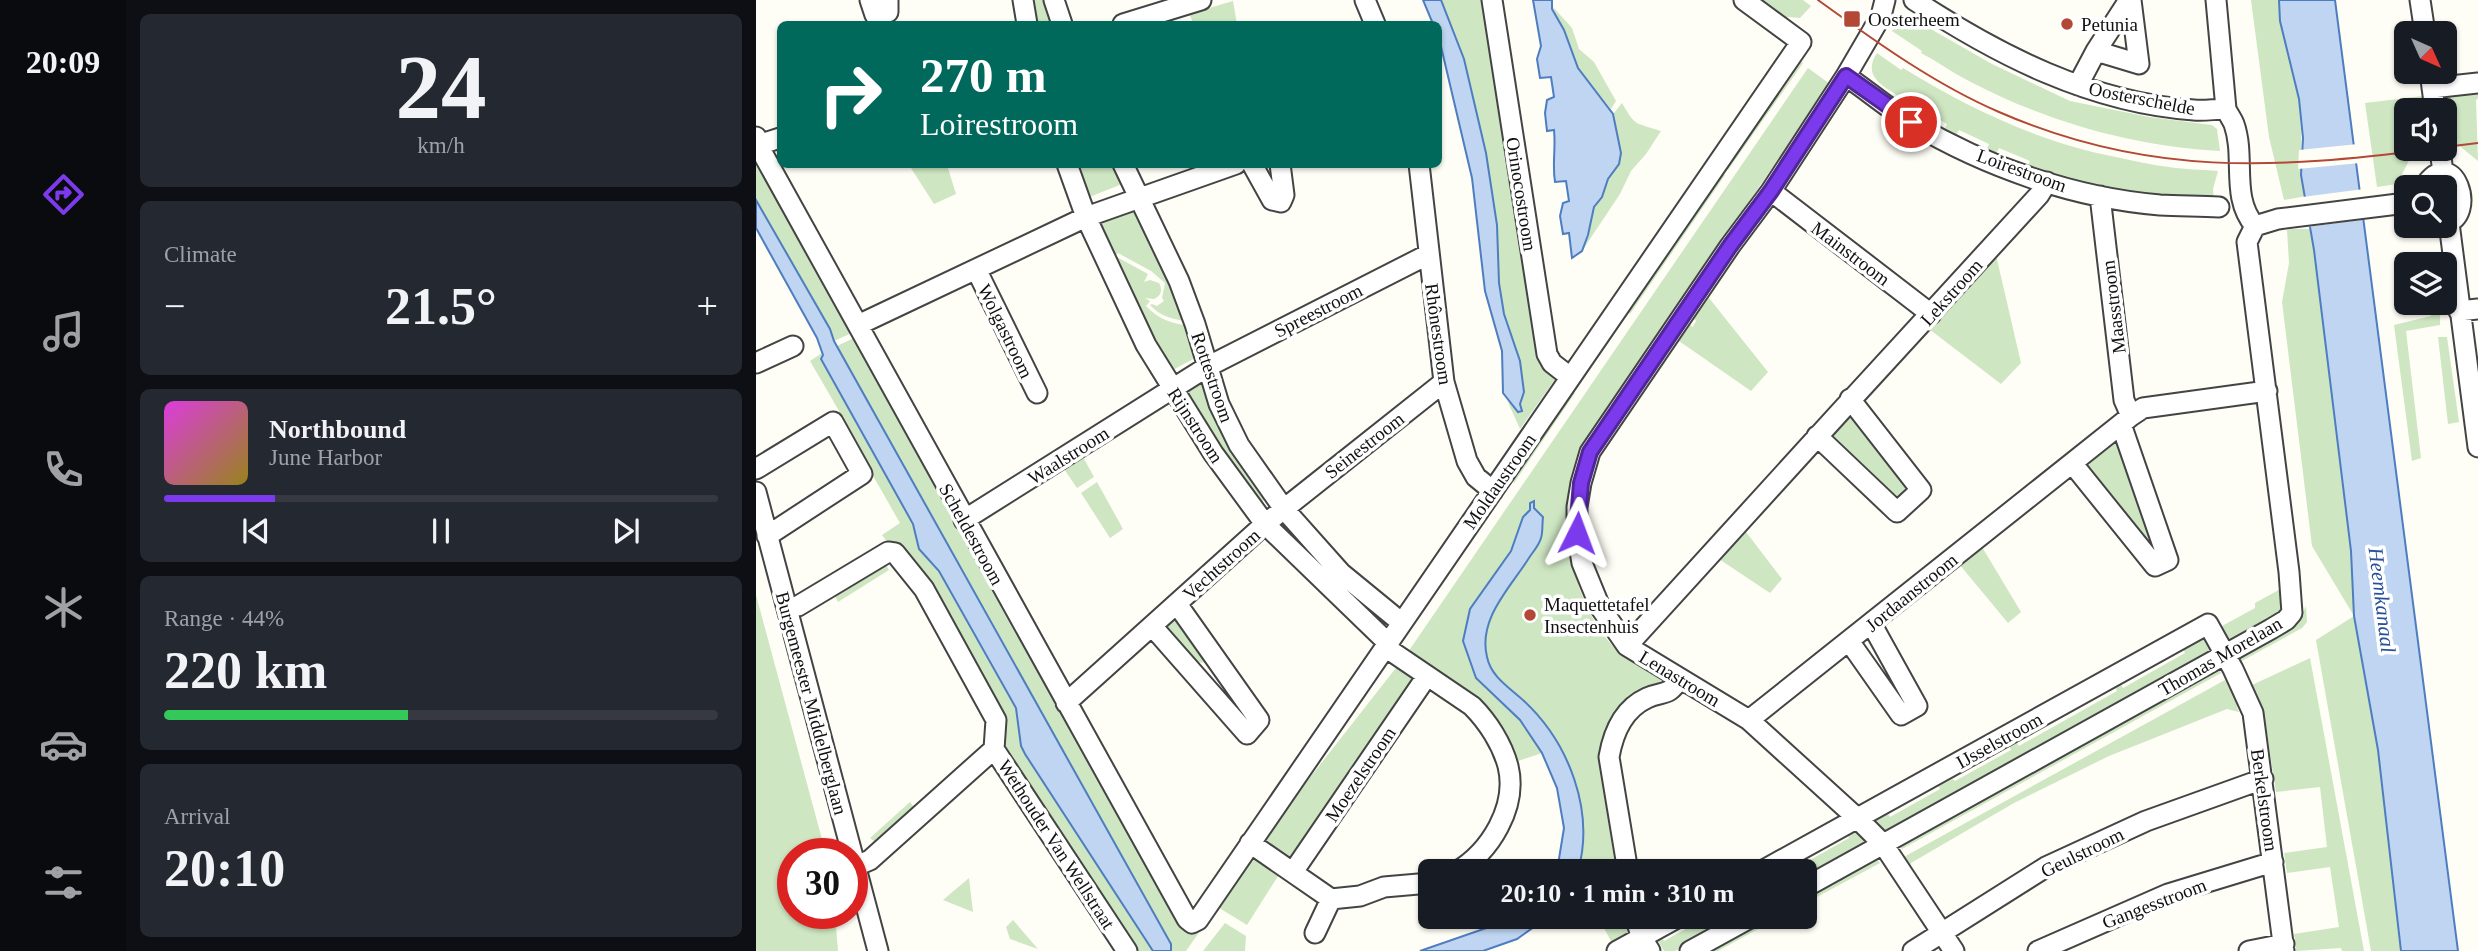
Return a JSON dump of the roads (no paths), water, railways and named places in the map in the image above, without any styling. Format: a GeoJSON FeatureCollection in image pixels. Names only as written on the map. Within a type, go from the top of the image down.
{"type":"FeatureCollection","features":[{"type":"Feature","properties":{"kind":"street"},"geometry":{"type":"LineString","coordinates":[[870,0],[875,15],[888,12],[888,0]]}},
{"type":"Feature","properties":{"kind":"street"},"geometry":{"type":"LineString","coordinates":[[1023,0],[1026,21]]}},
{"type":"Feature","properties":{"kind":"street"},"geometry":{"type":"LineString","coordinates":[[1054,0],[1061,21]]}},
{"type":"Feature","properties":{"kind":"street"},"geometry":{"type":"LineString","coordinates":[[1133,21],[1201,0]]}},
{"type":"Feature","properties":{"kind":"street"},"geometry":{"type":"LineString","coordinates":[[1365,0],[1374,21]]}},
{"type":"Feature","properties":{"kind":"street","name":"Orinocostroom"},"geometry":{"type":"LineString","coordinates":[[1492,0],[1547,354],[1552,363],[1570,377]]}},
{"type":"Feature","properties":{"kind":"street","name":"Moldaustroom"},"geometry":{"type":"LineString","coordinates":[[1198,920],[1801,42],[1744,0]]}},
{"type":"Feature","properties":{"kind":"street","name":"Lenastroom"},"geometry":{"type":"LineString","coordinates":[[1885,0],[1881,16],[1846,76],[1771,191],[1730,246],[1590,452],[1577,507],[1577,533],[1582,563],[1600,607],[1627,646],[1749,720],[1857,818],[1883,844],[1954,951]]}},
{"type":"Feature","properties":{"kind":"street","name":"Oosterschelde"},"geometry":{"type":"LineString","coordinates":[[1913,0],[1973,38],[2031,67],[2096,92],[2162,106],[2195,110],[2226,109]]}},
{"type":"Feature","properties":{"kind":"street"},"geometry":{"type":"LineString","coordinates":[[2096,51],[2139,64],[2130,0]]}},
{"type":"Feature","properties":{"kind":"street"},"geometry":{"type":"LineString","coordinates":[[2078,85],[2096,51],[2130,0]]}},
{"type":"Feature","properties":{"kind":"street"},"geometry":{"type":"LineString","coordinates":[[2216,0],[2226,109],[2234,124],[2244,211],[2255,226],[2269,220],[2394,204]]}},
{"type":"Feature","properties":{"kind":"street"},"geometry":{"type":"LineString","coordinates":[[2420,0],[2423,21]]}},
{"type":"Feature","properties":{"kind":"street","name":"Loirestroom"},"geometry":{"type":"LineString","coordinates":[[1846,76],[1911,122],[1997,164],[2047,182],[2100,196],[2158,205],[2219,206]]}},
{"type":"Feature","properties":{"kind":"street"},"geometry":{"type":"LineString","coordinates":[[2457,82],[2478,83]]}},
{"type":"Feature","properties":{"kind":"street"},"geometry":{"type":"LineString","coordinates":[[757,141],[777,138]]}},
{"type":"Feature","properties":{"kind":"street","name":"Scheldestroom"},"geometry":{"type":"LineString","coordinates":[[757,141],[964,520],[1187,919],[1192,923],[1198,920]]}},
{"type":"Feature","properties":{"kind":"street"},"geometry":{"type":"LineString","coordinates":[[2442,161],[2443,173]]}},
{"type":"Feature","properties":{"kind":"street","name":"Rijnstroom"},"geometry":{"type":"LineString","coordinates":[[1068,168],[1086,217],[1125,303],[1171,389],[1213,453],[1265,524],[1386,645]]}},
{"type":"Feature","properties":{"kind":"street","name":"Rottestroom"},"geometry":{"type":"LineString","coordinates":[[1125,168],[1179,281],[1219,404],[1239,445],[1284,509],[1341,572],[1402,623]]}},
{"type":"Feature","properties":{"kind":"street","name":"Wolgastroom"},"geometry":{"type":"LineString","coordinates":[[858,325],[1086,217],[1225,168]]}},
{"type":"Feature","properties":{"kind":"street"},"geometry":{"type":"LineString","coordinates":[[1254,168],[1272,200],[1281,202],[1284,195],[1281,168]]}},
{"type":"Feature","properties":{"kind":"street","name":"Rhônestroom"},"geometry":{"type":"LineString","coordinates":[[1419,168],[1444,382],[1467,461],[1476,477],[1493,491]]}},
{"type":"Feature","properties":{"kind":"street"},"geometry":{"type":"LineString","coordinates":[[2438,175],[2455,175],[2474,195],[2462,216],[2457,218]]}},
{"type":"Feature","properties":{"kind":"street","name":"Lekstroom"},"geometry":{"type":"LineString","coordinates":[[1627,646],[2039,195],[2047,182]]}},
{"type":"Feature","properties":{"kind":"street","name":"Mainstroom"},"geometry":{"type":"LineString","coordinates":[[1771,191],[1931,314]]}},
{"type":"Feature","properties":{"kind":"street","name":"Maasstroom"},"geometry":{"type":"LineString","coordinates":[[2100,196],[2126,420]]}},
{"type":"Feature","properties":{"kind":"street","name":"Thomas Morelaan"},"geometry":{"type":"LineString","coordinates":[[1817,881],[2286,620],[2292,613],[2247,242],[2255,226]]}},
{"type":"Feature","properties":{"kind":"street"},"geometry":{"type":"LineString","coordinates":[[2451,238],[2469,310],[2478,447]]}},
{"type":"Feature","properties":{"kind":"street","name":"Spreestroom"},"geometry":{"type":"LineString","coordinates":[[1171,389],[1207,367],[1429,254]]}},
{"type":"Feature","properties":{"kind":"street","name":"Wolgastroom"},"geometry":{"type":"LineString","coordinates":[[976,269],[1037,393]]}},
{"type":"Feature","properties":{"kind":"street"},"geometry":{"type":"LineString","coordinates":[[756,363],[793,346]]}},
{"type":"Feature","properties":{"kind":"street","name":"Seinestroom"},"geometry":{"type":"LineString","coordinates":[[1265,524],[1444,382]]}},
{"type":"Feature","properties":{"kind":"street","name":"Waalstroom"},"geometry":{"type":"LineString","coordinates":[[964,520],[1171,389]]}},
{"type":"Feature","properties":{"kind":"street","name":"Jordaanstroom"},"geometry":{"type":"LineString","coordinates":[[1749,720],[2143,408],[2267,391]]}},
{"type":"Feature","properties":{"kind":"street"},"geometry":{"type":"LineString","coordinates":[[1817,436],[1897,512],[1921,489],[1850,399]]}},
{"type":"Feature","properties":{"kind":"street"},"geometry":{"type":"LineString","coordinates":[[2072,463],[2155,566],[2168,560],[2126,420]]}},
{"type":"Feature","properties":{"kind":"street"},"geometry":{"type":"LineString","coordinates":[[756,469],[833,422],[862,474],[767,536]]}},
{"type":"Feature","properties":{"kind":"street","name":"Burgemeester Middelberglaan"},"geometry":{"type":"LineString","coordinates":[[756,492],[849,838]]}},
{"type":"Feature","properties":{"kind":"street","name":"Vechtstroom"},"geometry":{"type":"LineString","coordinates":[[1066,703],[1265,524]]}},
{"type":"Feature","properties":{"kind":"street"},"geometry":{"type":"LineString","coordinates":[[787,608],[798,606],[888,552],[894,553],[923,589],[990,708],[996,720],[994,749]]}},
{"type":"Feature","properties":{"kind":"street","name":"Vechtstroom"},"geometry":{"type":"LineString","coordinates":[[1152,626],[1247,734],[1259,720],[1177,604]]}},
{"type":"Feature","properties":{"kind":"street"},"geometry":{"type":"LineString","coordinates":[[1849,641],[1901,715],[1917,706],[1871,623]]}},
{"type":"Feature","properties":{"kind":"street","name":"IJsselstroom"},"geometry":{"type":"LineString","coordinates":[[1783,859],[2208,624],[2225,654]]}},
{"type":"Feature","properties":{"kind":"street"},"geometry":{"type":"LineString","coordinates":[[1386,645],[1472,706],[1496,738],[1508,768],[1505,807],[1494,835],[1474,859]]}},
{"type":"Feature","properties":{"kind":"street","name":"Berkelstroom"},"geometry":{"type":"LineString","coordinates":[[2225,654],[2253,713],[2284,947]]}},
{"type":"Feature","properties":{"kind":"street"},"geometry":{"type":"LineString","coordinates":[[1190,670],[1221,666]]}},
{"type":"Feature","properties":{"kind":"street","name":"Moezelstroom"},"geometry":{"type":"LineString","coordinates":[[1293,872],[1427,676]]}},
{"type":"Feature","properties":{"kind":"street"},"geometry":{"type":"LineString","coordinates":[[1626,859],[1609,757],[1612,739],[1631,710],[1646,698],[1669,692],[1679,679]]}},
{"type":"Feature","properties":{"kind":"street","name":"Wethouder Van Wellstraat"},"geometry":{"type":"LineString","coordinates":[[868,861],[994,749],[1127,951]]}},
{"type":"Feature","properties":{"kind":"street","name":"Geulstroom"},"geometry":{"type":"LineString","coordinates":[[1913,951],[2059,862],[2146,821],[2263,779]]}},
{"type":"Feature","properties":{"kind":"street"},"geometry":{"type":"LineString","coordinates":[[1250,843],[1331,899],[1352,898],[1384,887],[1418,884]]}},
{"type":"Feature","properties":{"kind":"street","name":"Gangesstroom"},"geometry":{"type":"LineString","coordinates":[[2038,951],[2168,894],[2273,862]]}},
{"type":"Feature","properties":{"kind":"street"},"geometry":{"type":"LineString","coordinates":[[1315,933],[1331,899]]}},
{"type":"Feature","properties":{"kind":"street","name":"Burgemeester Middelberglaan"},"geometry":{"type":"LineString","coordinates":[[868,912],[878,951]]}},
{"type":"Feature","properties":{"kind":"street"},"geometry":{"type":"LineString","coordinates":[[1617,951],[1646,944],[1664,929]]}},
{"type":"Feature","properties":{"kind":"street"},"geometry":{"type":"LineString","coordinates":[[1690,951],[1730,929]]}},
{"type":"Feature","properties":{"kind":"street"},"geometry":{"type":"LineString","coordinates":[[2249,951],[2284,947]]}},
{"type":"Feature","properties":{"kind":"water"},"geometry":{"type":"Polygon","coordinates":[[[1423,0],[1441,0],[1464,59],[1486,153],[1497,225],[1499,283],[1504,314],[1520,361],[1524,392],[1520,404],[1522,411],[1518,412],[1503,393],[1502,351],[1485,291],[1472,178],[1442,51],[1442,21],[1432,21],[1423,0]]]}},
{"type":"Feature","properties":{"kind":"water"},"geometry":{"type":"Polygon","coordinates":[[[1533,0],[1552,0],[1552,9],[1564,30],[1578,68],[1613,114],[1621,153],[1619,164],[1594,207],[1582,251],[1572,258],[1569,233],[1563,234],[1560,216],[1563,203],[1569,201],[1566,181],[1555,182],[1554,130],[1547,131],[1547,100],[1554,97],[1551,77],[1540,78],[1537,59],[1541,46],[1533,0]]]}},
{"type":"Feature","properties":{"kind":"water","name":"Heemkanaal"},"geometry":{"type":"Polygon","coordinates":[[[2279,0],[2335,0],[2458,951],[2401,951],[2378,750],[2354,616],[2351,551],[2314,250],[2301,175],[2303,138],[2299,99],[2280,21],[2279,0]]]}},
{"type":"Feature","properties":{"kind":"water"},"geometry":{"type":"Polygon","coordinates":[[[756,200],[1171,944],[1171,951],[1153,951],[1025,754],[1021,746],[1016,708],[939,571],[919,549],[913,524],[821,359],[823,355],[817,338],[756,228],[756,200]]]}},
{"type":"Feature","properties":{"kind":"water"},"geometry":{"type":"Polygon","coordinates":[[[1534,501],[1534,508],[1543,517],[1540,541],[1496,606],[1485,643],[1492,670],[1540,718],[1565,757],[1580,802],[1583,825],[1580,859],[1559,859],[1564,828],[1557,788],[1542,753],[1520,720],[1476,678],[1463,641],[1470,609],[1511,551],[1523,517],[1530,510],[1530,503],[1534,501]]]}},
{"type":"Feature","properties":{"kind":"water"},"geometry":{"type":"Polygon","coordinates":[[[1483,929],[1531,929],[1517,939],[1483,951],[1420,951],[1483,929]]]}},
{"type":"Feature","properties":{"kind":"tram line"},"geometry":{"type":"LineString","coordinates":[[1818,0],[1906,61],[1975,101],[2054,133],[2107,148],[2160,158],[2212,162],[2319,161],[2394,154]]}},
{"type":"Feature","properties":{"kind":"tram line"},"geometry":{"type":"LineString","coordinates":[[2457,146],[2478,143]]}},
{"type":"Feature","properties":{"kind":"place","name":"Oosterheem"},"geometry":{"type":"Point","coordinates":[1852,19]}},
{"type":"Feature","properties":{"kind":"place","name":"Petunia"},"geometry":{"type":"Point","coordinates":[2067,24]}},
{"type":"Feature","properties":{"kind":"place","name":"Maquettetafel Insectenhuis"},"geometry":{"type":"Point","coordinates":[1530,615]}}]}
